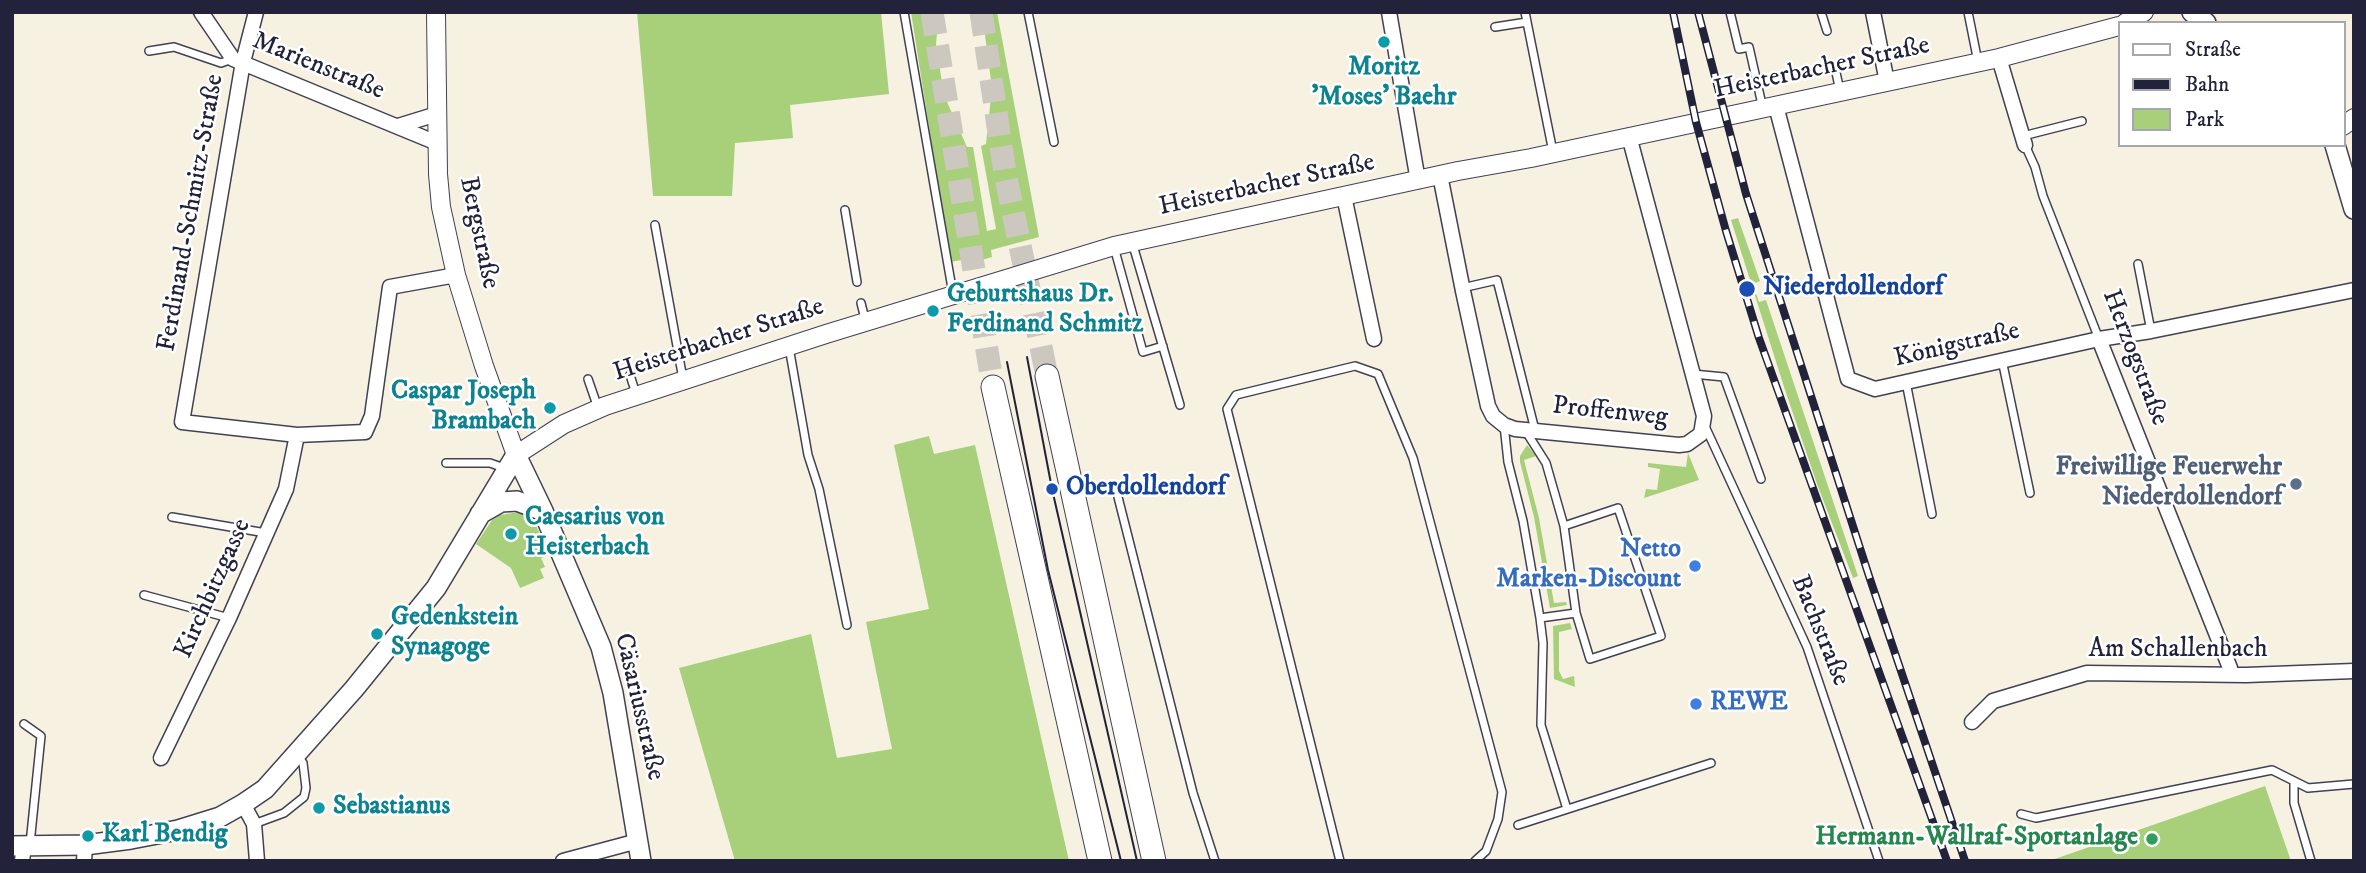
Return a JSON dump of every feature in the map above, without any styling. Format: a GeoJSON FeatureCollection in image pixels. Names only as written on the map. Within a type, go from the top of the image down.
{"type":"FeatureCollection","features":[{"type":"Feature","properties":{"kind":"highway"},"geometry":{"type":"LineString","coordinates":[[1047,376],[1154,861]]}},
{"type":"Feature","properties":{"kind":"highway"},"geometry":{"type":"LineString","coordinates":[[993,387],[1100,861]]}},
{"type":"Feature","properties":{"kind":"main road"},"geometry":{"type":"LineString","coordinates":[[2336,147],[2354,209]]}},
{"type":"Feature","properties":{"kind":"main road","name":"Cäsariusstraße"},"geometry":{"type":"LineString","coordinates":[[511,462],[543,511],[601,647],[613,693],[641,861]]}},
{"type":"Feature","properties":{"kind":"main road","name":"Heisterbacher Straße"},"geometry":{"type":"LineString","coordinates":[[22,850],[84,853],[131,839],[178,830],[220,817],[265,789],[436,588],[511,462]]}},
{"type":"Feature","properties":{"kind":"main road"},"geometry":{"type":"LineString","coordinates":[[479,514],[501,502],[517,501],[543,511]]}},
{"type":"Feature","properties":{"kind":"street","name":"Marienstraße"},"geometry":{"type":"LineString","coordinates":[[201,12],[238,60],[437,143]]}},
{"type":"Feature","properties":{"kind":"street","name":"Ferdinand-Schmitz-Straße"},"geometry":{"type":"LineString","coordinates":[[256,12],[238,60],[181,422],[297,435]]}},
{"type":"Feature","properties":{"kind":"street","name":"Bergstraße"},"geometry":{"type":"LineString","coordinates":[[436,12],[437,143],[441,207],[456,275],[489,363],[511,462]]}},
{"type":"Feature","properties":{"kind":"street"},"geometry":{"type":"LineString","coordinates":[[1390,12],[1418,181]]}},
{"type":"Feature","properties":{"kind":"street"},"geometry":{"type":"LineString","coordinates":[[1873,12],[1887,82]]}},
{"type":"Feature","properties":{"kind":"street"},"geometry":{"type":"LineString","coordinates":[[2128,21],[2144,12]]}},
{"type":"Feature","properties":{"kind":"street","name":"Heisterbacher Straße"},"geometry":{"type":"LineString","coordinates":[[511,462],[564,424],[636,395],[1114,246],[1978,63],[2118,26]]}},
{"type":"Feature","properties":{"kind":"street","name":"Herzogstraße"},"geometry":{"type":"LineString","coordinates":[[1999,58],[2024,140]]}},
{"type":"Feature","properties":{"kind":"street","name":"Königstraße"},"geometry":{"type":"LineString","coordinates":[[1769,108],[1848,379],[1875,389],[2099,339],[2354,290]]}},
{"type":"Feature","properties":{"kind":"street","name":"Marienstraße"},"geometry":{"type":"LineString","coordinates":[[397,126],[437,114]]}},
{"type":"Feature","properties":{"kind":"street","name":"Proffenweg"},"geometry":{"type":"LineString","coordinates":[[1504,425],[1515,429],[1679,445],[1697,439],[1703,430],[1704,423],[1692,374],[1629,136]]}},
{"type":"Feature","properties":{"kind":"street"},"geometry":{"type":"LineString","coordinates":[[1440,175],[1488,406],[1493,416],[1504,425]]}},
{"type":"Feature","properties":{"kind":"street"},"geometry":{"type":"LineString","coordinates":[[1344,196],[1374,339]]}},
{"type":"Feature","properties":{"kind":"street"},"geometry":{"type":"LineString","coordinates":[[297,435],[365,432],[372,416],[390,287],[456,275]]}},
{"type":"Feature","properties":{"kind":"street","name":"Herzogstraße"},"geometry":{"type":"LineString","coordinates":[[2099,339],[2230,667],[2230,674]]}},
{"type":"Feature","properties":{"kind":"street","name":"Kirchbitzgasse"},"geometry":{"type":"LineString","coordinates":[[161,758],[229,618],[286,489],[297,435]]}},
{"type":"Feature","properties":{"kind":"street","name":"Am Schallenbach"},"geometry":{"type":"LineString","coordinates":[[1972,722],[1993,701],[2087,673],[2300,675],[2354,671]]}},
{"type":"Feature","properties":{"kind":"street"},"geometry":{"type":"LineString","coordinates":[[243,804],[254,824],[257,861]]}},
{"type":"Feature","properties":{"kind":"street"},"geometry":{"type":"LineString","coordinates":[[564,861],[638,841]]}},
{"type":"Feature","properties":{"kind":"lane"},"geometry":{"type":"LineString","coordinates":[[904,12],[953,295]]}},
{"type":"Feature","properties":{"kind":"lane"},"geometry":{"type":"LineString","coordinates":[[1028,12],[1054,142]]}},
{"type":"Feature","properties":{"kind":"lane"},"geometry":{"type":"LineString","coordinates":[[1525,12],[1554,152]]}},
{"type":"Feature","properties":{"kind":"lane"},"geometry":{"type":"LineString","coordinates":[[1731,12],[1739,49],[1749,47],[1769,108]]}},
{"type":"Feature","properties":{"kind":"lane"},"geometry":{"type":"LineString","coordinates":[[1821,12],[1827,31]]}},
{"type":"Feature","properties":{"kind":"lane"},"geometry":{"type":"LineString","coordinates":[[1968,12],[1978,63]]}},
{"type":"Feature","properties":{"kind":"lane"},"geometry":{"type":"LineString","coordinates":[[1495,27],[1527,22]]}},
{"type":"Feature","properties":{"kind":"lane"},"geometry":{"type":"LineString","coordinates":[[149,51],[174,47],[221,63],[238,60]]}},
{"type":"Feature","properties":{"kind":"lane"},"geometry":{"type":"LineString","coordinates":[[1835,68],[1840,92]]}},
{"type":"Feature","properties":{"kind":"lane"},"geometry":{"type":"LineString","coordinates":[[2024,140],[2082,121]]}},
{"type":"Feature","properties":{"kind":"lane","name":"Herzogstraße"},"geometry":{"type":"LineString","coordinates":[[2024,140],[2099,339]]}},
{"type":"Feature","properties":{"kind":"lane"},"geometry":{"type":"LineString","coordinates":[[845,210],[857,282]]}},
{"type":"Feature","properties":{"kind":"lane"},"geometry":{"type":"LineString","coordinates":[[655,225],[683,379]]}},
{"type":"Feature","properties":{"kind":"lane"},"geometry":{"type":"LineString","coordinates":[[1132,242],[1181,405]]}},
{"type":"Feature","properties":{"kind":"lane"},"geometry":{"type":"LineString","coordinates":[[1114,246],[1143,352],[1163,346]]}},
{"type":"Feature","properties":{"kind":"lane"},"geometry":{"type":"LineString","coordinates":[[2138,264],[2151,331]]}},
{"type":"Feature","properties":{"kind":"lane"},"geometry":{"type":"LineString","coordinates":[[1462,288],[1497,280],[1530,429],[1546,463],[1564,526],[1576,613],[1590,659],[1661,636],[1618,508],[1564,526]]}},
{"type":"Feature","properties":{"kind":"lane"},"geometry":{"type":"LineString","coordinates":[[861,303],[866,323]]}},
{"type":"Feature","properties":{"kind":"lane"},"geometry":{"type":"LineString","coordinates":[[789,346],[808,455],[819,489],[848,625]]}},
{"type":"Feature","properties":{"kind":"lane"},"geometry":{"type":"LineString","coordinates":[[2002,360],[2030,493]]}},
{"type":"Feature","properties":{"kind":"lane"},"geometry":{"type":"LineString","coordinates":[[1340,861],[1227,408],[1237,395],[1355,366],[1378,374],[1413,458],[1503,792],[1498,819],[1486,851],[1475,861]]}},
{"type":"Feature","properties":{"kind":"lane"},"geometry":{"type":"LineString","coordinates":[[1692,374],[1724,377],[1761,479]]}},
{"type":"Feature","properties":{"kind":"lane"},"geometry":{"type":"LineString","coordinates":[[630,375],[636,395]]}},
{"type":"Feature","properties":{"kind":"lane"},"geometry":{"type":"LineString","coordinates":[[588,379],[598,409]]}},
{"type":"Feature","properties":{"kind":"lane"},"geometry":{"type":"LineString","coordinates":[[1906,382],[1932,514]]}},
{"type":"Feature","properties":{"kind":"lane","name":"Bachstraße"},"geometry":{"type":"LineString","coordinates":[[1704,423],[1807,647],[1879,861]]}},
{"type":"Feature","properties":{"kind":"lane"},"geometry":{"type":"LineString","coordinates":[[1504,425],[1508,462],[1523,521],[1540,618],[1543,643],[1541,725],[1567,809]]}},
{"type":"Feature","properties":{"kind":"lane"},"geometry":{"type":"LineString","coordinates":[[446,463],[511,462]]}},
{"type":"Feature","properties":{"kind":"lane"},"geometry":{"type":"LineString","coordinates":[[1118,496],[1193,793],[1215,861]]}},
{"type":"Feature","properties":{"kind":"lane"},"geometry":{"type":"LineString","coordinates":[[172,517],[266,533]]}},
{"type":"Feature","properties":{"kind":"lane"},"geometry":{"type":"LineString","coordinates":[[144,595],[229,618]]}},
{"type":"Feature","properties":{"kind":"lane"},"geometry":{"type":"LineString","coordinates":[[1540,618],[1576,613]]}},
{"type":"Feature","properties":{"kind":"lane"},"geometry":{"type":"LineString","coordinates":[[22,850],[41,736],[24,724]]}},
{"type":"Feature","properties":{"kind":"lane"},"geometry":{"type":"LineString","coordinates":[[254,824],[284,813],[304,797],[306,788],[303,763],[297,754]]}},
{"type":"Feature","properties":{"kind":"lane"},"geometry":{"type":"LineString","coordinates":[[1518,825],[1711,762]]}},
{"type":"Feature","properties":{"kind":"lane"},"geometry":{"type":"LineString","coordinates":[[2021,814],[2036,818],[2272,770],[2308,788],[2354,784]]}},
{"type":"Feature","properties":{"kind":"lane"},"geometry":{"type":"LineString","coordinates":[[2294,781],[2294,803],[2311,861]]}},
{"type":"Feature","properties":{"kind":"green space"},"geometry":{"type":"Polygon","coordinates":[[[637,12],[881,12],[889,94],[790,105],[793,138],[735,143],[732,196],[653,196],[637,12]]]}},
{"type":"Feature","properties":{"kind":"green space"},"geometry":{"type":"Polygon","coordinates":[[[911,12],[939,12],[936,44],[944,95],[967,147],[973,147],[987,231],[996,229],[981,146],[986,144],[992,88],[985,35],[974,12],[997,12],[1039,237],[991,250],[992,257],[964,265],[962,260],[950,262],[911,12]]]}},
{"type":"Feature","properties":{"kind":"green space"},"geometry":{"type":"Polygon","coordinates":[[[1738,218],[1760,281],[1753,284],[1759,302],[1766,300],[1858,576],[1853,578],[1785,390],[1731,220],[1738,218]]]}},
{"type":"Feature","properties":{"kind":"green space"},"geometry":{"type":"Polygon","coordinates":[[[929,436],[934,454],[975,445],[1069,861],[735,861],[679,668],[811,634],[837,758],[892,749],[866,622],[929,609],[894,445],[929,436]]]}},
{"type":"Feature","properties":{"kind":"green space"},"geometry":{"type":"Polygon","coordinates":[[[1527,445],[1536,456],[1524,460],[1539,518],[1554,603],[1566,602],[1567,605],[1550,608],[1534,517],[1520,462],[1520,456],[1527,445]]]}},
{"type":"Feature","properties":{"kind":"green space"},"geometry":{"type":"Polygon","coordinates":[[[1688,453],[1699,480],[1644,498],[1646,489],[1657,490],[1660,469],[1648,467],[1648,463],[1686,467],[1688,453]]]}},
{"type":"Feature","properties":{"kind":"green space"},"geometry":{"type":"Polygon","coordinates":[[[519,512],[535,523],[549,555],[541,558],[545,567],[540,569],[544,578],[520,588],[511,568],[476,544],[492,520],[500,515],[519,512]]]}},
{"type":"Feature","properties":{"kind":"green space"},"geometry":{"type":"Polygon","coordinates":[[[1570,623],[1572,629],[1559,632],[1559,671],[1563,679],[1574,676],[1575,687],[1554,679],[1553,626],[1570,623]]]}},
{"type":"Feature","properties":{"kind":"green space","name":"Hermann-Wallraf-Sportanlage"},"geometry":{"type":"Polygon","coordinates":[[[2265,786],[2291,861],[2049,861],[2265,786]]]}},
{"type":"Feature","properties":{"kind":"tunnel"},"geometry":{"type":"LineString","coordinates":[[932,12],[993,387]]}},
{"type":"Feature","properties":{"kind":"tunnel"},"geometry":{"type":"LineString","coordinates":[[981,12],[1005,173],[1047,376]]}},
{"type":"Feature","properties":{"kind":"tram line"},"geometry":{"type":"LineString","coordinates":[[1027,357],[1052,489],[1137,861]]}},
{"type":"Feature","properties":{"kind":"tram line"},"geometry":{"type":"LineString","coordinates":[[1007,362],[1048,570],[1121,861]]}},
{"type":"Feature","properties":{"kind":"railway"},"geometry":{"type":"LineString","coordinates":[[1673,12],[1696,122],[1759,338],[1947,861]]}},
{"type":"Feature","properties":{"kind":"railway"},"geometry":{"type":"LineString","coordinates":[[1698,12],[1746,194],[1869,576],[1965,861]]}},
{"type":"Feature","properties":{"kind":"place","name":"Moritz 'Moses' Baehr"},"geometry":{"type":"Point","coordinates":[1384,42]}},
{"type":"Feature","properties":{"kind":"place","name":"Niederdollendorf"},"geometry":{"type":"Point","coordinates":[1747,289]}},
{"type":"Feature","properties":{"kind":"place","name":"Geburtshaus Dr. Ferdinand Schmitz"},"geometry":{"type":"Point","coordinates":[933,311]}},
{"type":"Feature","properties":{"kind":"place","name":"Caspar Joseph Brambach"},"geometry":{"type":"Point","coordinates":[550,408]}},
{"type":"Feature","properties":{"kind":"place","name":"Freiwillige Feuerwehr Niederdollendorf"},"geometry":{"type":"Point","coordinates":[2296,484]}},
{"type":"Feature","properties":{"kind":"place","name":"Oberdollendorf"},"geometry":{"type":"Point","coordinates":[1052,489]}},
{"type":"Feature","properties":{"kind":"place","name":"Caesarius von Heisterbach"},"geometry":{"type":"Point","coordinates":[511,534]}},
{"type":"Feature","properties":{"kind":"place","name":"Netto Marken-Discount"},"geometry":{"type":"Point","coordinates":[1695,566]}},
{"type":"Feature","properties":{"kind":"place","name":"Gedenkstein Synagoge"},"geometry":{"type":"Point","coordinates":[377,634]}},
{"type":"Feature","properties":{"kind":"place","name":"REWE"},"geometry":{"type":"Point","coordinates":[1696,704]}},
{"type":"Feature","properties":{"kind":"place","name":"Sebastianus"},"geometry":{"type":"Point","coordinates":[319,808]}},
{"type":"Feature","properties":{"kind":"place","name":"Karl Bendig"},"geometry":{"type":"Point","coordinates":[88,836]}},
{"type":"Feature","properties":{"kind":"place","name":"Hermann-Wallraf-Sportanlage"},"geometry":{"type":"Point","coordinates":[2152,839]}}]}
